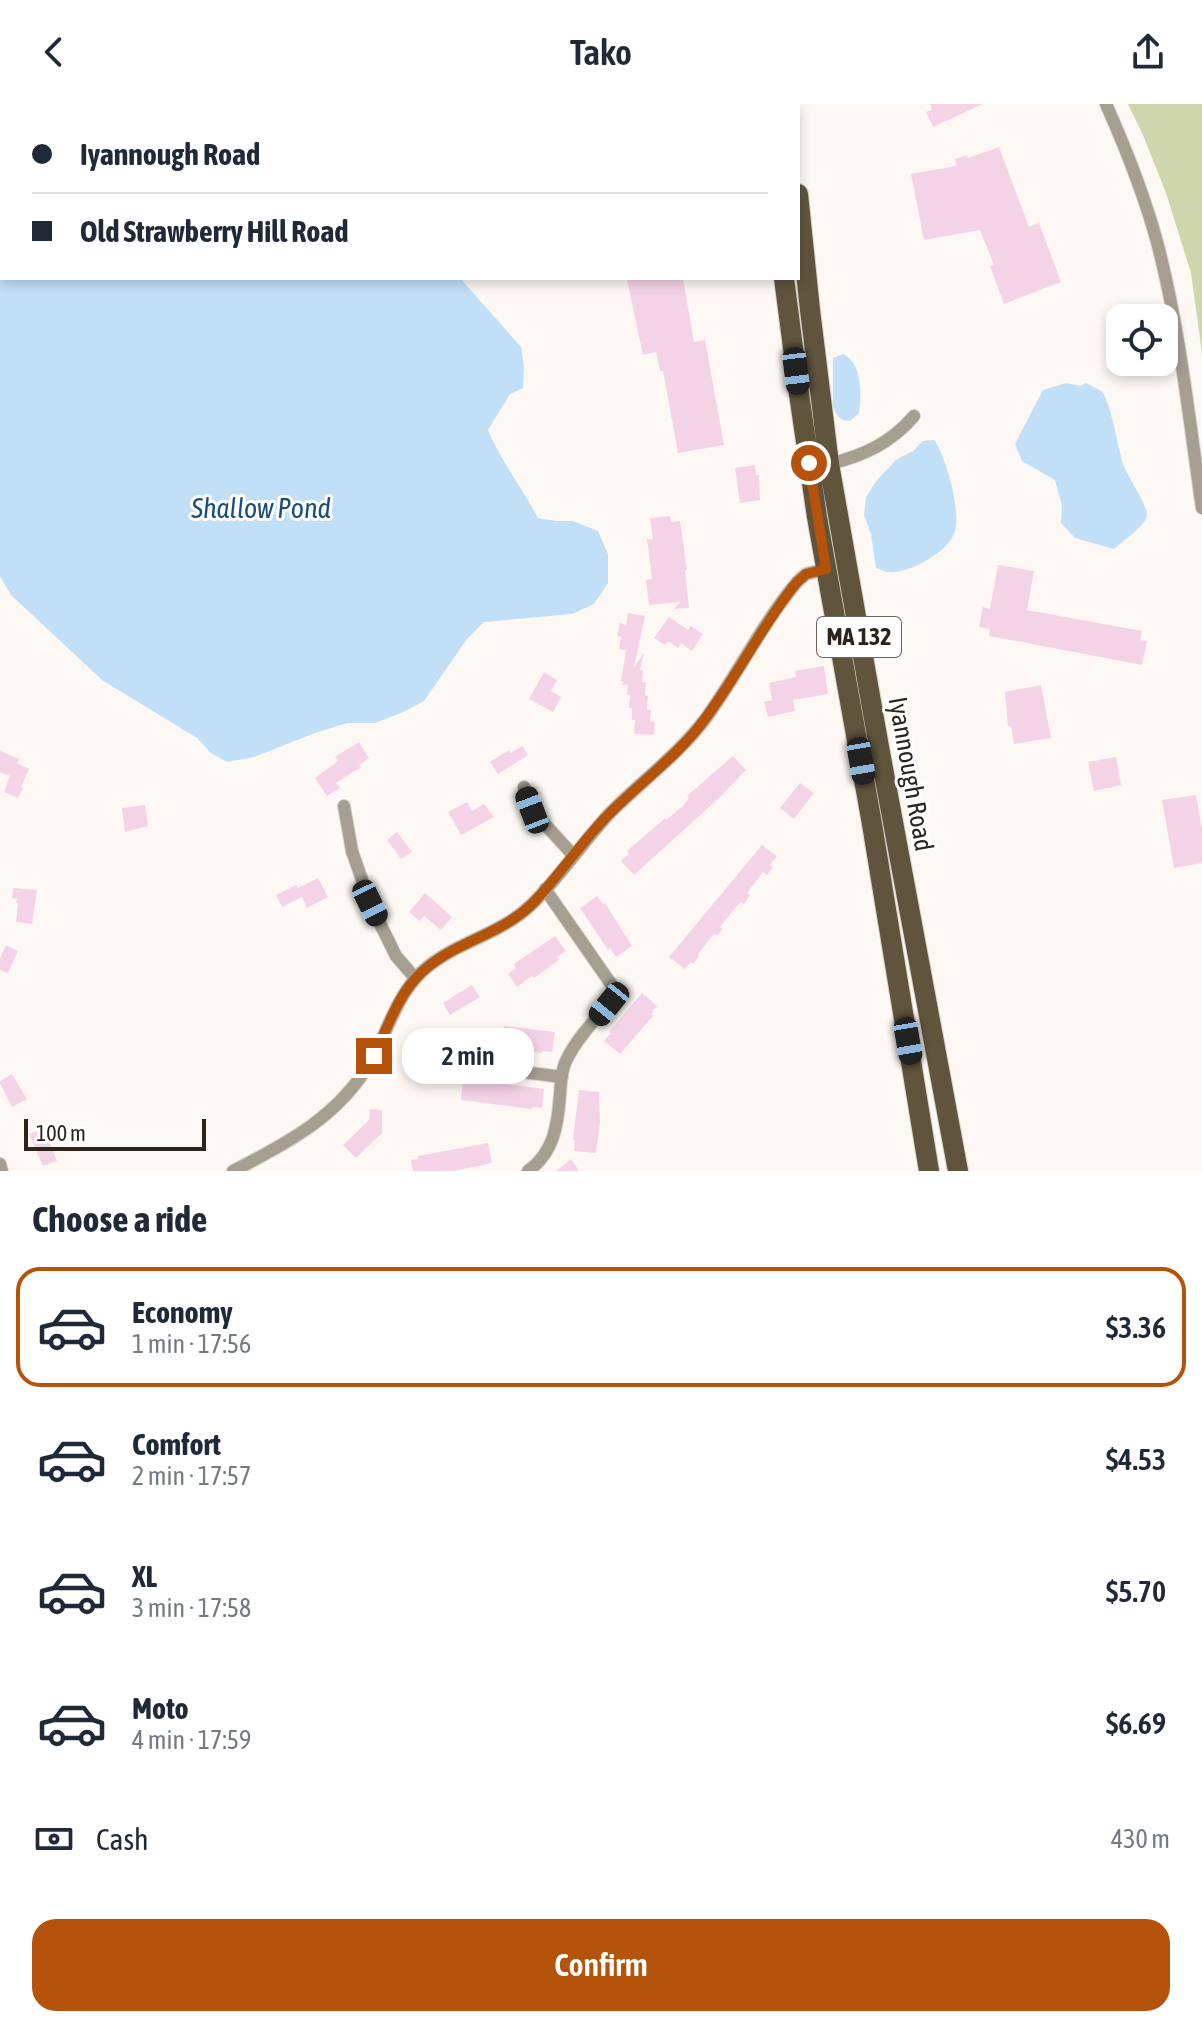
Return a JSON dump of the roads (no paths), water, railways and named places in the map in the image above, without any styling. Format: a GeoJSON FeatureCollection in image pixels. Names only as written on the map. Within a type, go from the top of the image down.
{"type":"FeatureCollection","features":[{"type":"Feature","properties":{"kind":"main road","name":"Iyannough Road"},"geometry":{"type":"LineString","coordinates":[[800,214],[829,464],[958,1171]]}},
{"type":"Feature","properties":{"kind":"main road","name":"Iyannough Road"},"geometry":{"type":"LineString","coordinates":[[784,280],[826,569],[929,1171]]}},
{"type":"Feature","properties":{"kind":"street"},"geometry":{"type":"LineString","coordinates":[[1106,104],[1136,177],[1163,267],[1176,332],[1202,508]]}},
{"type":"Feature","properties":{"kind":"street"},"geometry":{"type":"LineString","coordinates":[[829,464],[876,448],[914,416]]}},
{"type":"Feature","properties":{"kind":"street"},"geometry":{"type":"LineString","coordinates":[[233,1171],[302,1133],[347,1095],[365,1070],[401,998],[415,978],[447,954],[511,922],[534,902],[609,814],[696,730],[797,582],[806,574],[826,569]]}},
{"type":"Feature","properties":{"kind":"street"},"geometry":{"type":"LineString","coordinates":[[524,787],[532,810],[573,855]]}},
{"type":"Feature","properties":{"kind":"street"},"geometry":{"type":"LineString","coordinates":[[344,806],[352,851],[370,903],[396,956],[415,978]]}},
{"type":"Feature","properties":{"kind":"street"},"geometry":{"type":"LineString","coordinates":[[528,1171],[543,1158],[554,1137],[562,1077],[571,1052],[618,994],[545,889]]}},
{"type":"Feature","properties":{"kind":"street"},"geometry":{"type":"LineString","coordinates":[[460,1064],[562,1077]]}},
{"type":"Feature","properties":{"kind":"street"},"geometry":{"type":"LineString","coordinates":[[0,1164],[2,1171]]}},
{"type":"Feature","properties":{"kind":"water","name":"Shallow Pond"},"geometry":{"type":"Polygon","coordinates":[[[0,280],[462,280],[521,347],[523,388],[510,394],[488,430],[499,453],[538,518],[573,521],[598,531],[608,554],[608,583],[594,604],[572,614],[484,622],[467,639],[424,701],[375,723],[347,723],[254,757],[227,762],[211,753],[197,738],[102,680],[11,595],[0,576],[0,280]]]}},
{"type":"Feature","properties":{"kind":"water"},"geometry":{"type":"Polygon","coordinates":[[[843,354],[854,364],[860,388],[859,413],[850,421],[839,417],[833,406],[833,358],[843,354]]]}},
{"type":"Feature","properties":{"kind":"water"},"geometry":{"type":"Polygon","coordinates":[[[1066,383],[1080,386],[1086,383],[1102,392],[1123,464],[1146,510],[1143,523],[1114,549],[1075,538],[1061,523],[1062,506],[1055,480],[1022,461],[1015,444],[1043,390],[1066,383]]]}},
{"type":"Feature","properties":{"kind":"water"},"geometry":{"type":"Polygon","coordinates":[[[934,440],[951,484],[956,511],[955,531],[945,547],[917,565],[897,572],[876,568],[871,534],[864,515],[866,497],[897,459],[913,451],[923,441],[934,440]]]}}]}
